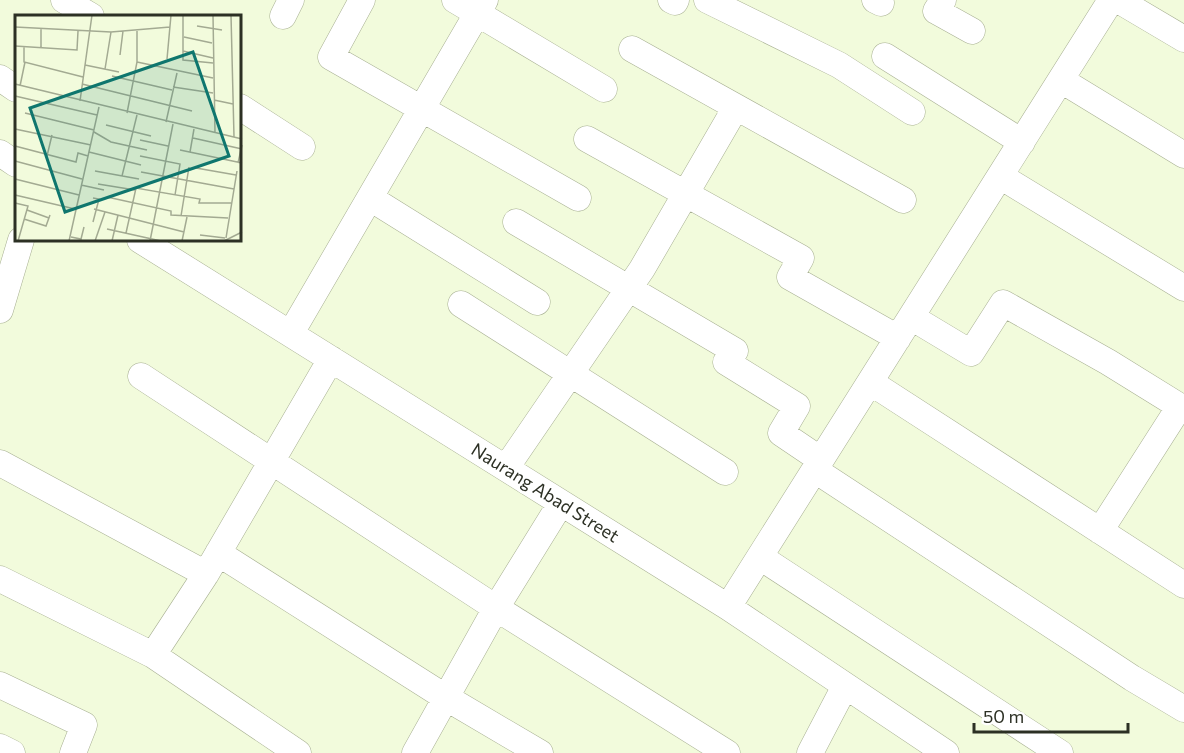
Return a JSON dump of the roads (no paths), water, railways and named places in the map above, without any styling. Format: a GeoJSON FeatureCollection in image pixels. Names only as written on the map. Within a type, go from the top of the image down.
{"type":"FeatureCollection","features":[{"type":"Feature","properties":{"kind":"street"},"geometry":{"type":"LineString","coordinates":[[64,0],[89,15]]}},
{"type":"Feature","properties":{"kind":"street"},"geometry":{"type":"LineString","coordinates":[[362,0],[331,57],[578,198]]}},
{"type":"Feature","properties":{"kind":"street"},"geometry":{"type":"LineString","coordinates":[[454,0],[481,7],[604,89]]}},
{"type":"Feature","properties":{"kind":"street"},"geometry":{"type":"LineString","coordinates":[[671,0],[675,2],[676,0]]}},
{"type":"Feature","properties":{"kind":"street"},"geometry":{"type":"LineString","coordinates":[[707,0],[839,64],[912,112]]}},
{"type":"Feature","properties":{"kind":"street"},"geometry":{"type":"LineString","coordinates":[[943,0],[936,11],[972,31]]}},
{"type":"Feature","properties":{"kind":"street"},"geometry":{"type":"LineString","coordinates":[[728,608],[1111,0]]}},
{"type":"Feature","properties":{"kind":"street"},"geometry":{"type":"LineString","coordinates":[[1118,0],[1184,39]]}},
{"type":"Feature","properties":{"kind":"street"},"geometry":{"type":"LineString","coordinates":[[291,333],[481,7]]}},
{"type":"Feature","properties":{"kind":"street"},"geometry":{"type":"LineString","coordinates":[[633,49],[903,200]]}},
{"type":"Feature","properties":{"kind":"street"},"geometry":{"type":"LineString","coordinates":[[885,56],[1022,142]]}},
{"type":"Feature","properties":{"kind":"street"},"geometry":{"type":"LineString","coordinates":[[0,78],[15,88]]}},
{"type":"Feature","properties":{"kind":"street"},"geometry":{"type":"LineString","coordinates":[[1061,80],[1184,154]]}},
{"type":"Feature","properties":{"kind":"street"},"geometry":{"type":"LineString","coordinates":[[506,468],[629,288],[736,107]]}},
{"type":"Feature","properties":{"kind":"street"},"geometry":{"type":"LineString","coordinates":[[242,113],[302,147]]}},
{"type":"Feature","properties":{"kind":"street"},"geometry":{"type":"LineString","coordinates":[[587,139],[801,258],[790,277],[904,328],[971,353],[1003,303],[1108,362],[1182,408],[1100,531]]}},
{"type":"Feature","properties":{"kind":"street"},"geometry":{"type":"LineString","coordinates":[[0,153],[15,163]]}},
{"type":"Feature","properties":{"kind":"street"},"geometry":{"type":"LineString","coordinates":[[1000,176],[1184,288]]}},
{"type":"Feature","properties":{"kind":"street"},"geometry":{"type":"LineString","coordinates":[[370,198],[537,302]]}},
{"type":"Feature","properties":{"kind":"street"},"geometry":{"type":"LineString","coordinates":[[516,222],[735,351],[726,362],[797,405],[781,433],[818,465],[1132,678],[1184,710]]}},
{"type":"Feature","properties":{"kind":"street"},"geometry":{"type":"LineString","coordinates":[[1,300],[20,242]]}},
{"type":"Feature","properties":{"kind":"street","name":"Naurang Abad Street"},"geometry":{"type":"LineString","coordinates":[[147,242],[166,247],[291,333],[728,608],[942,752]]}},
{"type":"Feature","properties":{"kind":"street"},"geometry":{"type":"LineString","coordinates":[[461,304],[725,472]]}},
{"type":"Feature","properties":{"kind":"street"},"geometry":{"type":"LineString","coordinates":[[153,655],[212,563],[332,358]]}},
{"type":"Feature","properties":{"kind":"street"},"geometry":{"type":"LineString","coordinates":[[141,375],[496,608],[727,753]]}},
{"type":"Feature","properties":{"kind":"street"},"geometry":{"type":"LineString","coordinates":[[870,382],[1184,585]]}},
{"type":"Feature","properties":{"kind":"street"},"geometry":{"type":"LineString","coordinates":[[0,463],[212,563],[540,753]]}},
{"type":"Feature","properties":{"kind":"street"},"geometry":{"type":"LineString","coordinates":[[415,753],[496,608],[561,503]]}},
{"type":"Feature","properties":{"kind":"street"},"geometry":{"type":"LineString","coordinates":[[760,557],[1051,751]]}},
{"type":"Feature","properties":{"kind":"street"},"geometry":{"type":"LineString","coordinates":[[0,579],[153,655],[298,753]]}},
{"type":"Feature","properties":{"kind":"street"},"geometry":{"type":"LineString","coordinates":[[0,685],[84,725],[73,753]]}},
{"type":"Feature","properties":{"kind":"street"},"geometry":{"type":"LineString","coordinates":[[810,753],[845,686]]}},
{"type":"Feature","properties":{"kind":"street"},"geometry":{"type":"LineString","coordinates":[[0,747],[12,753]]}}]}
